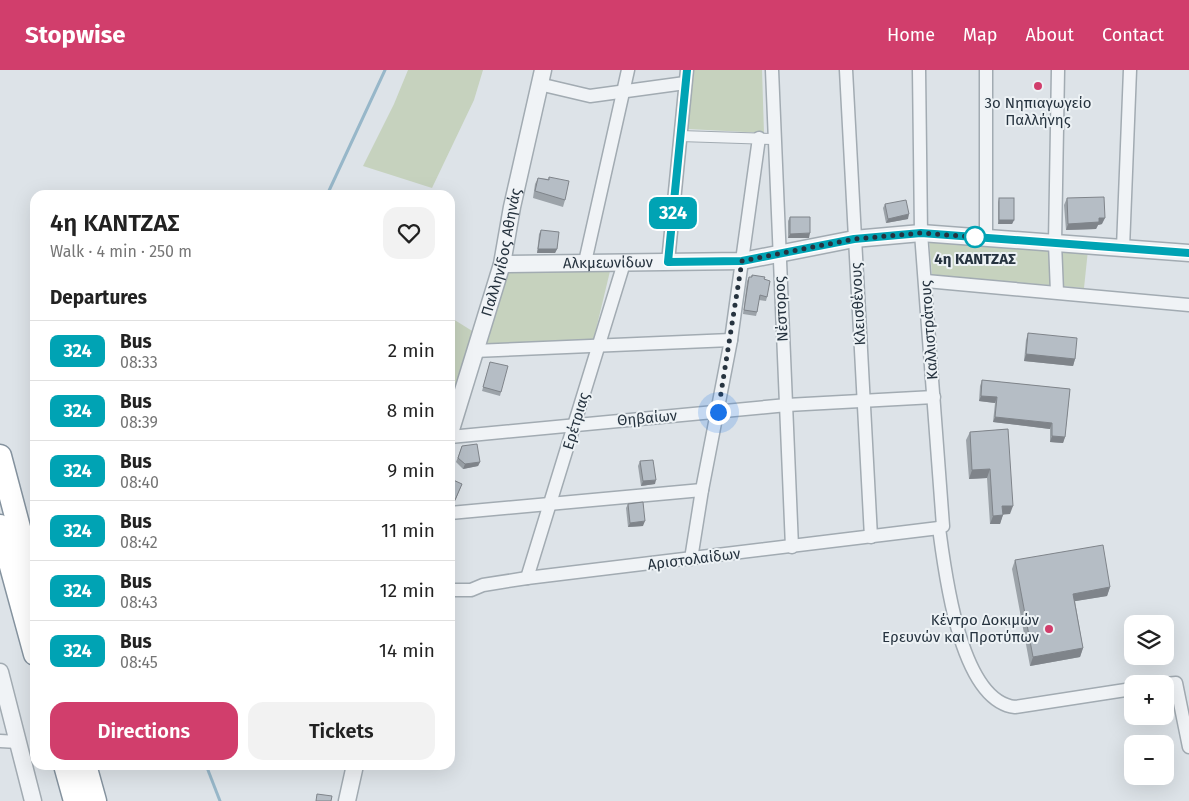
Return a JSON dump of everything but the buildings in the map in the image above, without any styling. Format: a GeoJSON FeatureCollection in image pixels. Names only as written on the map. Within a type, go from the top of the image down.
{"type":"FeatureCollection","features":[{"type":"Feature","properties":{"kind":"highway"},"geometry":{"type":"LineString","coordinates":[[0,456],[30,569]]}},
{"type":"Feature","properties":{"kind":"highway"},"geometry":{"type":"LineString","coordinates":[[0,526],[30,636]]}},
{"type":"Feature","properties":{"kind":"highway"},"geometry":{"type":"LineString","coordinates":[[66,770],[75,801]]}},
{"type":"Feature","properties":{"kind":"highway"},"geometry":{"type":"LineString","coordinates":[[86,770],[95,801]]}},
{"type":"Feature","properties":{"kind":"street"},"geometry":{"type":"LineString","coordinates":[[585,262],[628,70]]}},
{"type":"Feature","properties":{"kind":"street"},"geometry":{"type":"LineString","coordinates":[[668,262],[687,70]]}},
{"type":"Feature","properties":{"kind":"street","name":"Νέστορος"},"geometry":{"type":"LineString","coordinates":[[772,70],[778,256],[792,547]]}},
{"type":"Feature","properties":{"kind":"street","name":"Κλεισθένους"},"geometry":{"type":"LineString","coordinates":[[846,70],[862,400],[871,537]]}},
{"type":"Feature","properties":{"kind":"street","name":"Καλλιστράτους"},"geometry":{"type":"LineString","coordinates":[[919,70],[921,233],[926,281],[942,526],[938,528]]}},
{"type":"Feature","properties":{"kind":"street"},"geometry":{"type":"LineString","coordinates":[[986,70],[986,238]]}},
{"type":"Feature","properties":{"kind":"street"},"geometry":{"type":"LineString","coordinates":[[1056,292],[1058,70]]}},
{"type":"Feature","properties":{"kind":"street"},"geometry":{"type":"LineString","coordinates":[[1123,248],[1130,70]]}},
{"type":"Feature","properties":{"kind":"street"},"geometry":{"type":"LineString","coordinates":[[541,77],[590,96],[685,83]]}},
{"type":"Feature","properties":{"kind":"street","name":"Παλληνίδος Αθηνάς"},"geometry":{"type":"LineString","coordinates":[[455,416],[502,264],[512,207],[541,77]]}},
{"type":"Feature","properties":{"kind":"street"},"geometry":{"type":"LineString","coordinates":[[680,136],[774,139]]}},
{"type":"Feature","properties":{"kind":"street"},"geometry":{"type":"LineString","coordinates":[[691,559],[702,490],[731,340],[759,138]]}},
{"type":"Feature","properties":{"kind":"street","name":"Αλκμεωνίδων"},"geometry":{"type":"LineString","coordinates":[[502,264],[742,261],[778,256],[854,239],[921,233],[1189,253]]}},
{"type":"Feature","properties":{"kind":"street","name":"Ερέτριας"},"geometry":{"type":"LineString","coordinates":[[527,578],[576,424],[624,262]]}},
{"type":"Feature","properties":{"kind":"street"},"geometry":{"type":"LineString","coordinates":[[926,281],[1189,305]]}},
{"type":"Feature","properties":{"kind":"street"},"geometry":{"type":"LineString","coordinates":[[474,351],[731,340]]}},
{"type":"Feature","properties":{"kind":"street","name":"Θηβαίων"},"geometry":{"type":"LineString","coordinates":[[455,436],[786,405],[934,397]]}},
{"type":"Feature","properties":{"kind":"street"},"geometry":{"type":"LineString","coordinates":[[455,513],[702,490]]}},
{"type":"Feature","properties":{"kind":"street"},"geometry":{"type":"LineString","coordinates":[[938,528],[949,594],[959,631],[975,673],[992,698],[1002,704],[1015,707],[1124,690]]}},
{"type":"Feature","properties":{"kind":"street","name":"Αριστολαίδων"},"geometry":{"type":"LineString","coordinates":[[455,589],[472,590],[482,585],[527,578],[938,528]]}},
{"type":"Feature","properties":{"kind":"street"},"geometry":{"type":"LineString","coordinates":[[0,672],[33,801]]}},
{"type":"Feature","properties":{"kind":"street"},"geometry":{"type":"LineString","coordinates":[[1174,683],[1176,683],[1189,747]]}},
{"type":"Feature","properties":{"kind":"street"},"geometry":{"type":"LineString","coordinates":[[0,741],[18,742]]}},
{"type":"Feature","properties":{"kind":"street"},"geometry":{"type":"LineString","coordinates":[[346,801],[354,770]]}},
{"type":"Feature","properties":{"kind":"green space"},"geometry":{"type":"Polygon","coordinates":[[[408,70],[483,70],[474,100],[432,188],[363,166],[394,104],[408,70]]]}},
{"type":"Feature","properties":{"kind":"green space"},"geometry":{"type":"Polygon","coordinates":[[[694,70],[762,70],[764,133],[688,129],[694,70]]]}},
{"type":"Feature","properties":{"kind":"green space"},"geometry":{"type":"Polygon","coordinates":[[[929,239],[1088,250],[1084,288],[932,275],[929,239]]]}},
{"type":"Feature","properties":{"kind":"green space"},"geometry":{"type":"Polygon","coordinates":[[[611,267],[593,342],[480,346],[506,269],[611,267]]]}},
{"type":"Feature","properties":{"kind":"green space"},"geometry":{"type":"Polygon","coordinates":[[[455,320],[477,334],[455,406],[455,320]]]}},
{"type":"Feature","properties":{"kind":"waterway"},"geometry":{"type":"LineString","coordinates":[[329,190],[385,70]]}},
{"type":"Feature","properties":{"kind":"waterway"},"geometry":{"type":"LineString","coordinates":[[208,770],[220,801]]}},
{"type":"Feature","properties":{"kind":"bus line","name":"324"},"geometry":{"type":"LineString","coordinates":[[687,70],[668,262],[742,261],[778,256],[854,239],[921,233],[1189,253]]}},
{"type":"Feature","properties":{"kind":"place","name":"3ο Νηπιαγωγείο Παλλήνης"},"geometry":{"type":"Point","coordinates":[1038,86]}},
{"type":"Feature","properties":{"kind":"place","name":"4η ΚΑΝΤΖΑΣ"},"geometry":{"type":"Point","coordinates":[975,237]}},
{"type":"Feature","properties":{"kind":"place","name":"Κέντρο Δοκιμών Ερευνών και Προτύπων"},"geometry":{"type":"Point","coordinates":[1049,629]}},
{"type":"Feature","properties":{"kind":"route"},"geometry":{"type":"LineString","coordinates":[[718,412],[731,340],[742,261],[778,256],[854,239],[921,233],[975,237]]}}]}
